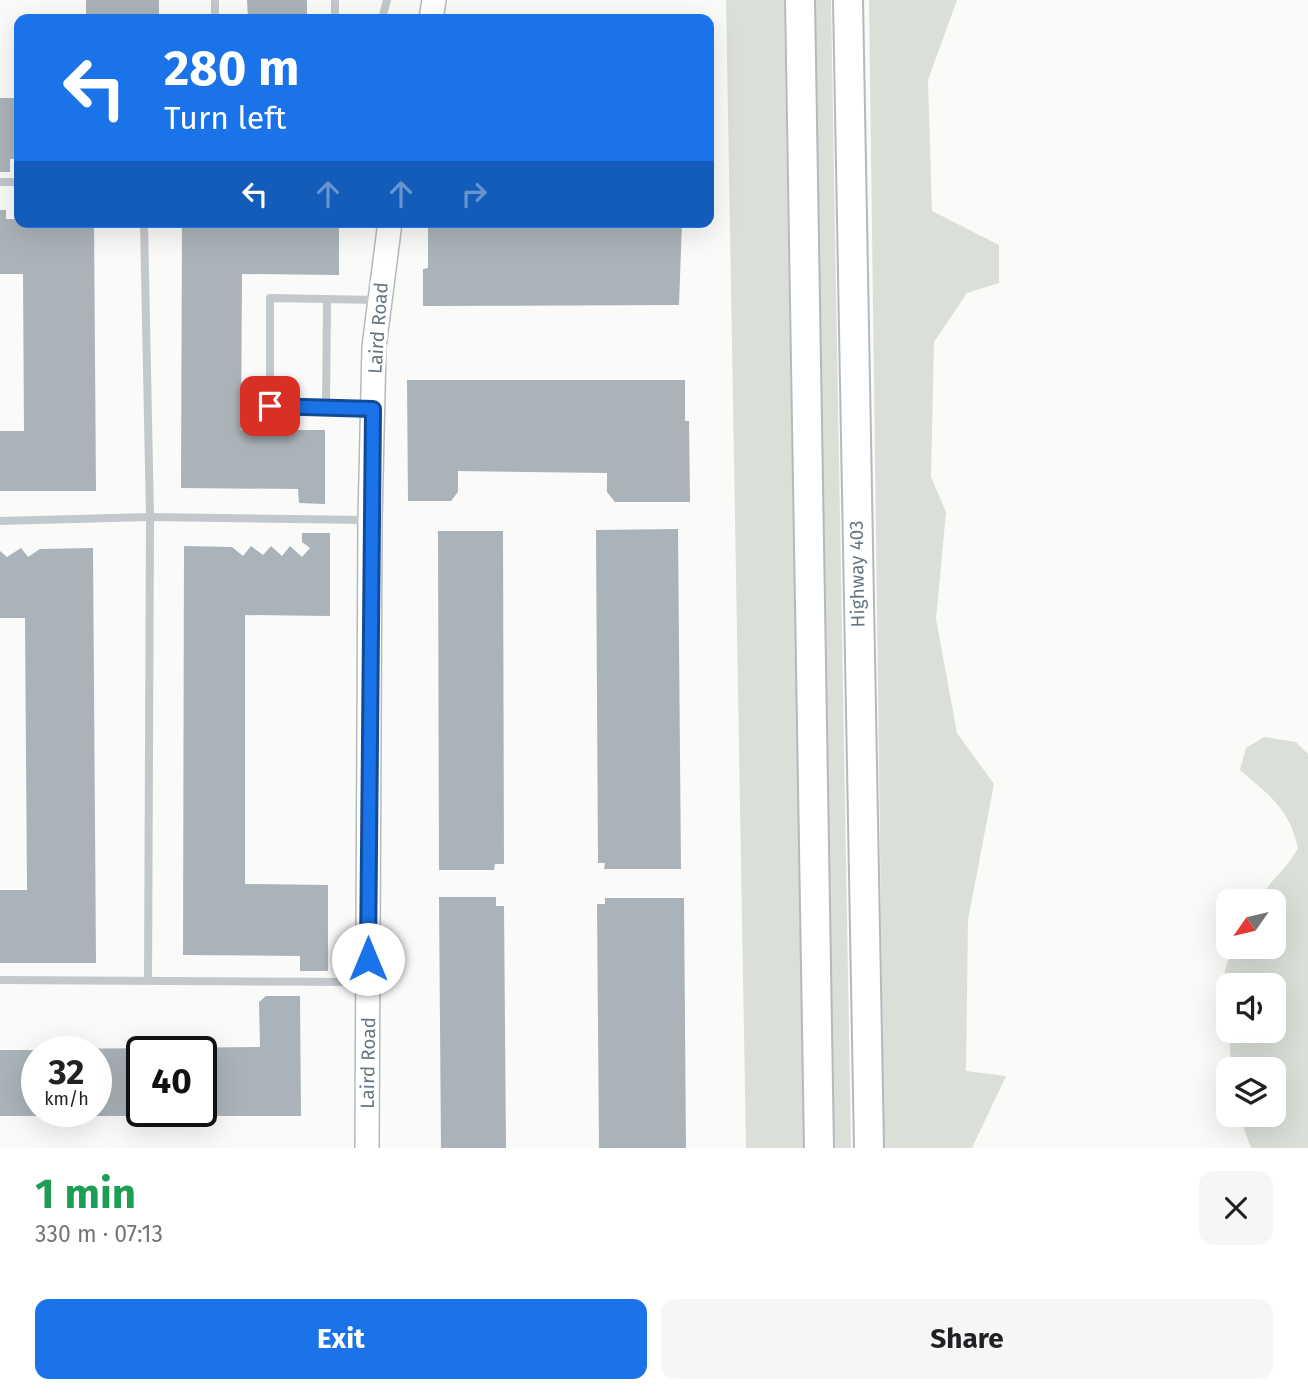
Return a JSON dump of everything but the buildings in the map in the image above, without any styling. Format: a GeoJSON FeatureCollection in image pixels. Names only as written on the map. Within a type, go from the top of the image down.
{"type":"FeatureCollection","features":[{"type":"Feature","properties":{"kind":"highway"},"geometry":{"type":"LineString","coordinates":[[800,0],[819,1148]]}},
{"type":"Feature","properties":{"kind":"highway","name":"Highway 403"},"geometry":{"type":"LineString","coordinates":[[848,0],[869,1148]]}},
{"type":"Feature","properties":{"kind":"street","name":"Laird Road"},"geometry":{"type":"LineString","coordinates":[[367,1148],[370,520],[379,300],[389,228]]}},
{"type":"Feature","properties":{"kind":"lane"},"geometry":{"type":"LineString","coordinates":[[144,228],[150,517],[148,981]]}},
{"type":"Feature","properties":{"kind":"lane"},"geometry":{"type":"LineString","coordinates":[[373,409],[270,406],[270,298],[379,300]]}},
{"type":"Feature","properties":{"kind":"lane"},"geometry":{"type":"LineString","coordinates":[[326,407],[327,299]]}},
{"type":"Feature","properties":{"kind":"lane"},"geometry":{"type":"LineString","coordinates":[[0,521],[150,517],[370,520]]}},
{"type":"Feature","properties":{"kind":"lane"},"geometry":{"type":"LineString","coordinates":[[0,980],[368,982]]}},
{"type":"Feature","properties":{"kind":"shaded area"},"geometry":{"type":"Polygon","coordinates":[[[726,0],[784,0],[804,1148],[746,1148],[726,0]]]}},
{"type":"Feature","properties":{"kind":"shaded area"},"geometry":{"type":"Polygon","coordinates":[[[810,0],[831,0],[851,1148],[829,1148],[810,0]]]}},
{"type":"Feature","properties":{"kind":"shaded area"},"geometry":{"type":"Polygon","coordinates":[[[869,0],[957,0],[928,80],[932,211],[999,245],[999,283],[967,293],[934,342],[931,477],[946,512],[936,619],[957,733],[994,784],[968,920],[966,1071],[1006,1076],[972,1148],[884,1148],[869,0]]]}},
{"type":"Feature","properties":{"kind":"shaded area"},"geometry":{"type":"Polygon","coordinates":[[[1264,737],[1296,742],[1308,754],[1308,1148],[1251,1148],[1243,1127],[1286,1127],[1286,1057],[1230,1057],[1230,1043],[1286,1043],[1286,973],[1225,973],[1225,970],[1229,959],[1286,959],[1286,889],[1266,889],[1298,848],[1284,813],[1240,770],[1246,748],[1264,737]]]}},
{"type":"Feature","properties":{"kind":"route"},"geometry":{"type":"LineString","coordinates":[[270,406],[373,409],[368,959]]}}]}
